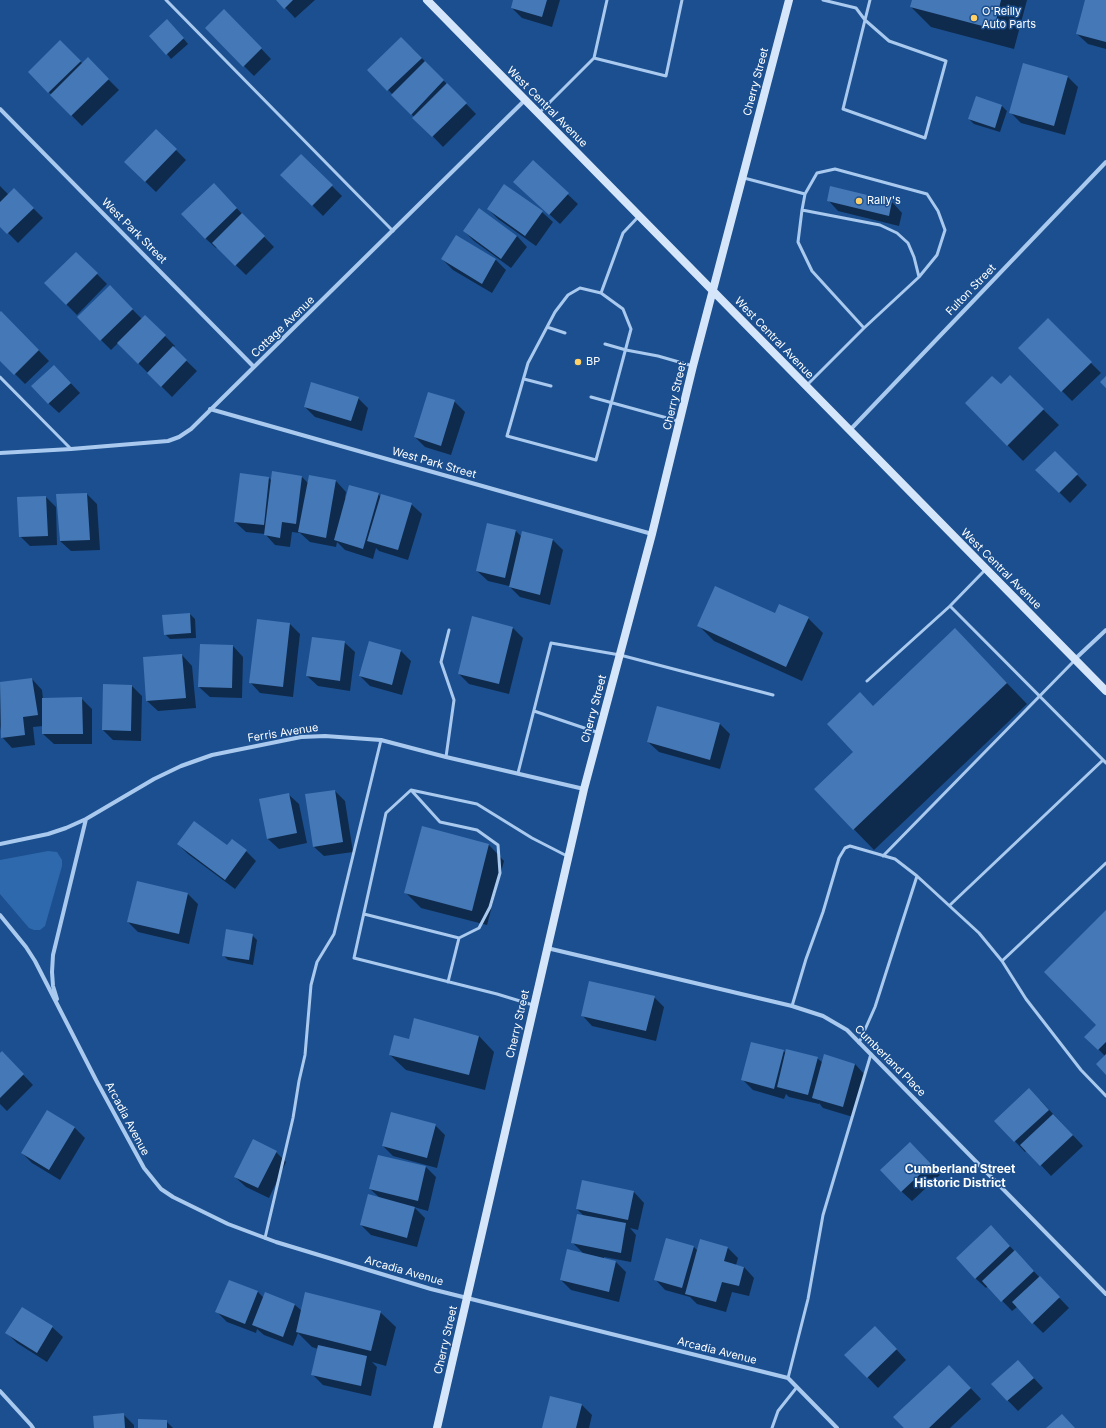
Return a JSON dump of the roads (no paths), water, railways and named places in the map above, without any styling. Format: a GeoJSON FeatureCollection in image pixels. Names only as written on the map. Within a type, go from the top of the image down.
{"type":"FeatureCollection","features":[{"type":"Feature","properties":{"kind":"main road","name":"West Central Avenue"},"geometry":{"type":"LineString","coordinates":[[427,0],[1106,691]]}},
{"type":"Feature","properties":{"kind":"main road","name":"Cherry Street"},"geometry":{"type":"LineString","coordinates":[[437,1428],[584,789],[652,534],[712,290],[789,0]]}},
{"type":"Feature","properties":{"kind":"street","name":"Cottage Avenue"},"geometry":{"type":"LineString","coordinates":[[0,453],[71,449],[168,440],[179,437],[191,429],[525,100]]}},
{"type":"Feature","properties":{"kind":"street","name":"West Park Street"},"geometry":{"type":"LineString","coordinates":[[0,109],[254,367]]}},
{"type":"Feature","properties":{"kind":"street","name":"Fulton Street"},"geometry":{"type":"LineString","coordinates":[[850,430],[1106,162]]}},
{"type":"Feature","properties":{"kind":"street","name":"West Park Street"},"geometry":{"type":"LineString","coordinates":[[210,410],[652,534]]}},
{"type":"Feature","properties":{"kind":"street"},"geometry":{"type":"LineString","coordinates":[[1075,660],[1106,630]]}},
{"type":"Feature","properties":{"kind":"street","name":"Ferris Avenue"},"geometry":{"type":"LineString","coordinates":[[0,844],[48,834],[86,819],[154,779],[181,766],[212,756],[301,737],[331,736],[381,740],[446,757],[584,789]]}},
{"type":"Feature","properties":{"kind":"street","name":"Arcadia Avenue"},"geometry":{"type":"LineString","coordinates":[[58,1006],[53,986],[53,955],[86,819]]}},
{"type":"Feature","properties":{"kind":"street","name":"Arcadia Avenue"},"geometry":{"type":"LineString","coordinates":[[0,915],[26,947],[35,961],[96,1080],[140,1161],[160,1189],[173,1197],[228,1224],[265,1238],[394,1278],[466,1298],[788,1378]]}},
{"type":"Feature","properties":{"kind":"street","name":"Cumberland Place"},"geometry":{"type":"LineString","coordinates":[[547,948],[792,1006],[822,1016],[847,1030],[1106,1294]]}},
{"type":"Feature","properties":{"kind":"street"},"geometry":{"type":"LineString","coordinates":[[788,1378],[837,1428]]}},
{"type":"Feature","properties":{"kind":"street"},"geometry":{"type":"LineString","coordinates":[[0,1391],[33,1428]]}},
{"type":"Feature","properties":{"kind":"lane"},"geometry":{"type":"LineString","coordinates":[[166,0],[393,231]]}},
{"type":"Feature","properties":{"kind":"lane"},"geometry":{"type":"LineString","coordinates":[[538,114],[594,58],[607,0]]}},
{"type":"Feature","properties":{"kind":"lane"},"geometry":{"type":"LineString","coordinates":[[594,58],[666,76],[682,0]]}},
{"type":"Feature","properties":{"kind":"lane"},"geometry":{"type":"LineString","coordinates":[[823,0],[856,8],[865,20],[889,41],[946,61],[925,138],[843,109],[865,20],[870,0]]}},
{"type":"Feature","properties":{"kind":"lane"},"geometry":{"type":"LineString","coordinates":[[806,386],[864,328],[919,277],[937,255],[945,230],[938,211],[927,194],[835,169],[817,173],[805,194],[798,242],[812,272],[864,328]]}},
{"type":"Feature","properties":{"kind":"lane"},"geometry":{"type":"LineString","coordinates":[[742,177],[805,194]]}},
{"type":"Feature","properties":{"kind":"lane"},"geometry":{"type":"LineString","coordinates":[[802,210],[880,225],[897,234],[908,243],[914,257],[919,277]]}},
{"type":"Feature","properties":{"kind":"lane"},"geometry":{"type":"LineString","coordinates":[[601,293],[623,233],[639,216]]}},
{"type":"Feature","properties":{"kind":"lane"},"geometry":{"type":"LineString","coordinates":[[580,288],[601,293],[623,309],[631,330],[596,460],[507,436],[528,363],[547,327],[555,312],[568,295],[580,288]]}},
{"type":"Feature","properties":{"kind":"lane"},"geometry":{"type":"LineString","coordinates":[[547,327],[566,333]]}},
{"type":"Feature","properties":{"kind":"lane"},"geometry":{"type":"LineString","coordinates":[[605,344],[626,350],[658,356],[693,366]]}},
{"type":"Feature","properties":{"kind":"lane"},"geometry":{"type":"LineString","coordinates":[[0,377],[71,449]]}},
{"type":"Feature","properties":{"kind":"lane"},"geometry":{"type":"LineString","coordinates":[[524,379],[551,386]]}},
{"type":"Feature","properties":{"kind":"lane"},"geometry":{"type":"LineString","coordinates":[[591,397],[680,422]]}},
{"type":"Feature","properties":{"kind":"lane"},"geometry":{"type":"LineString","coordinates":[[867,681],[950,606],[986,569]]}},
{"type":"Feature","properties":{"kind":"lane"},"geometry":{"type":"LineString","coordinates":[[950,606],[1106,763]]}},
{"type":"Feature","properties":{"kind":"lane"},"geometry":{"type":"LineString","coordinates":[[446,757],[454,700],[441,662],[450,630]]}},
{"type":"Feature","properties":{"kind":"lane"},"geometry":{"type":"LineString","coordinates":[[518,773],[551,643],[620,655],[774,694]]}},
{"type":"Feature","properties":{"kind":"lane"},"geometry":{"type":"LineString","coordinates":[[883,856],[1075,660]]}},
{"type":"Feature","properties":{"kind":"lane"},"geometry":{"type":"LineString","coordinates":[[534,711],[599,733]]}},
{"type":"Feature","properties":{"kind":"lane"},"geometry":{"type":"LineString","coordinates":[[265,1238],[293,1118],[305,1055],[311,985],[317,962],[334,934],[381,740]]}},
{"type":"Feature","properties":{"kind":"lane"},"geometry":{"type":"LineString","coordinates":[[950,905],[1103,760]]}},
{"type":"Feature","properties":{"kind":"lane"},"geometry":{"type":"LineString","coordinates":[[411,790],[477,804],[532,838],[568,857]]}},
{"type":"Feature","properties":{"kind":"lane"},"geometry":{"type":"LineString","coordinates":[[411,790],[386,813],[354,958],[497,994],[534,1005]]}},
{"type":"Feature","properties":{"kind":"lane"},"geometry":{"type":"LineString","coordinates":[[364,914],[459,938],[479,928],[490,907],[500,873],[498,845],[477,830],[440,822],[411,790]]}},
{"type":"Feature","properties":{"kind":"lane"},"geometry":{"type":"LineString","coordinates":[[792,1006],[839,858],[845,848],[850,846],[895,859],[950,905],[979,933],[1002,961],[1026,999],[1081,1070],[1106,1096]]}},
{"type":"Feature","properties":{"kind":"lane"},"geometry":{"type":"LineString","coordinates":[[1002,961],[1106,863]]}},
{"type":"Feature","properties":{"kind":"lane"},"geometry":{"type":"LineString","coordinates":[[859,1043],[875,1007],[917,876]]}},
{"type":"Feature","properties":{"kind":"lane"},"geometry":{"type":"LineString","coordinates":[[448,982],[459,938]]}},
{"type":"Feature","properties":{"kind":"lane"},"geometry":{"type":"LineString","coordinates":[[788,1378],[808,1298],[823,1215],[871,1054]]}},
{"type":"Feature","properties":{"kind":"lane"},"geometry":{"type":"LineString","coordinates":[[772,1428],[778,1410],[797,1387]]}},
{"type":"Feature","properties":{"kind":"place","name":"O'Reilly Auto Parts"},"geometry":{"type":"Point","coordinates":[974,18]}},
{"type":"Feature","properties":{"kind":"place","name":"Rally's"},"geometry":{"type":"Point","coordinates":[859,201]}},
{"type":"Feature","properties":{"kind":"place","name":"BP"},"geometry":{"type":"Point","coordinates":[578,362]}},
{"type":"Feature","properties":{"kind":"district","name":"Cumberland Street Historic District"},"geometry":{"type":"Point","coordinates":[960,1176]}}]}
